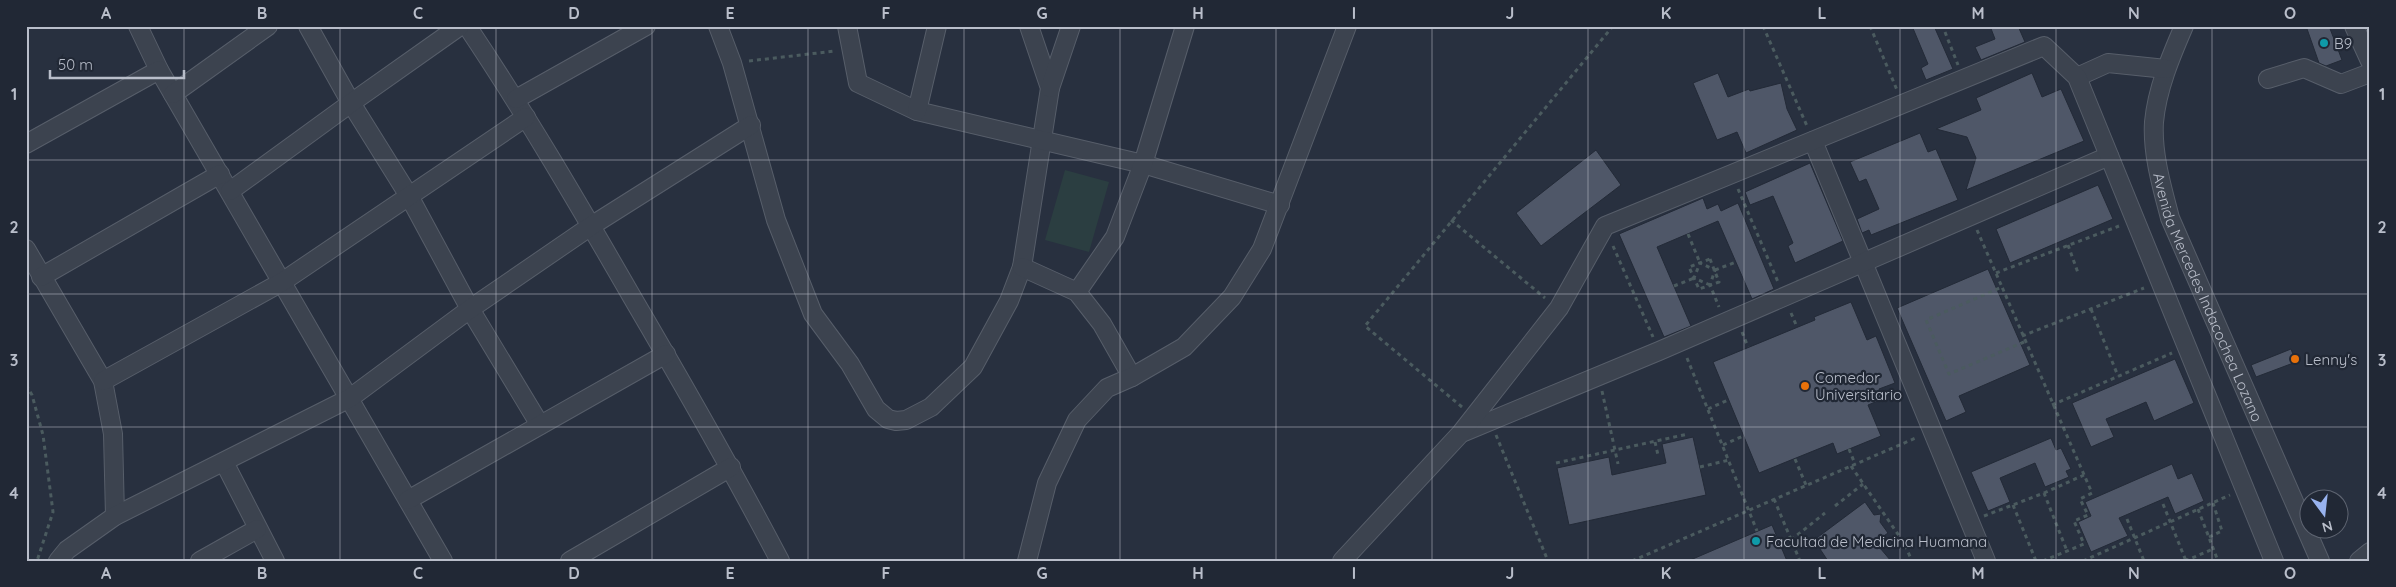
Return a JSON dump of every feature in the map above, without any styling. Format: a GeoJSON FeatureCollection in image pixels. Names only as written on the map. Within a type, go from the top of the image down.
{"type":"FeatureCollection","features":[{"type":"Feature","properties":{"kind":"street"},"geometry":{"type":"LineString","coordinates":[[138,26],[158,70],[174,94],[444,561]]}},
{"type":"Feature","properties":{"kind":"street"},"geometry":{"type":"LineString","coordinates":[[174,94],[268,26]]}},
{"type":"Feature","properties":{"kind":"street"},"geometry":{"type":"LineString","coordinates":[[308,26],[350,103],[409,196],[470,309],[540,425]]}},
{"type":"Feature","properties":{"kind":"street"},"geometry":{"type":"LineString","coordinates":[[230,191],[350,103],[460,26]]}},
{"type":"Feature","properties":{"kind":"street"},"geometry":{"type":"LineString","coordinates":[[466,26],[516,99],[591,226],[732,467],[780,561]]}},
{"type":"Feature","properties":{"kind":"street"},"geometry":{"type":"LineString","coordinates":[[516,99],[646,26]]}},
{"type":"Feature","properties":{"kind":"street"},"geometry":{"type":"LineString","coordinates":[[718,26],[732,63],[776,220],[813,314],[850,364],[876,409],[888,419],[896,421],[906,420],[931,407],[973,367],[1009,301],[1022,267],[1050,88],[1071,26]]}},
{"type":"Feature","properties":{"kind":"street"},"geometry":{"type":"LineString","coordinates":[[847,26],[858,83],[917,111],[1143,164],[1280,205]]}},
{"type":"Feature","properties":{"kind":"street"},"geometry":{"type":"LineString","coordinates":[[917,111],[937,26]]}},
{"type":"Feature","properties":{"kind":"street"},"geometry":{"type":"LineString","coordinates":[[1029,26],[1050,88]]}},
{"type":"Feature","properties":{"kind":"street"},"geometry":{"type":"LineString","coordinates":[[1077,292],[1115,238],[1143,164],[1185,26]]}},
{"type":"Feature","properties":{"kind":"street"},"geometry":{"type":"LineString","coordinates":[[1027,561],[1047,483],[1077,420],[1107,388],[1132,377],[1184,347],[1232,297],[1262,249],[1347,26]]}},
{"type":"Feature","properties":{"kind":"street","name":"Avenida Mercedes Indacochea Lozano"},"geometry":{"type":"LineString","coordinates":[[2184,26],[2166,69],[2154,122],[2158,169],[2170,218],[2320,561]]}},
{"type":"Feature","properties":{"kind":"street"},"geometry":{"type":"LineString","coordinates":[[2354,26],[2370,61]]}},
{"type":"Feature","properties":{"kind":"street"},"geometry":{"type":"LineString","coordinates":[[1482,419],[1559,308],[1605,226],[2044,46],[2077,77],[2274,561]]}},
{"type":"Feature","properties":{"kind":"street"},"geometry":{"type":"LineString","coordinates":[[2077,77],[2108,63],[2166,69]]}},
{"type":"Feature","properties":{"kind":"street"},"geometry":{"type":"LineString","coordinates":[[2268,78],[2304,68],[2341,84],[2370,73]]}},
{"type":"Feature","properties":{"kind":"street"},"geometry":{"type":"LineString","coordinates":[[26,144],[158,70]]}},
{"type":"Feature","properties":{"kind":"street"},"geometry":{"type":"LineString","coordinates":[[103,381],[282,282],[526,117]]}},
{"type":"Feature","properties":{"kind":"street"},"geometry":{"type":"LineString","coordinates":[[58,561],[67,550],[115,516],[350,398],[470,309],[591,226],[750,125]]}},
{"type":"Feature","properties":{"kind":"street"},"geometry":{"type":"LineString","coordinates":[[1813,141],[1986,561]]}},
{"type":"Feature","properties":{"kind":"street"},"geometry":{"type":"LineString","coordinates":[[1342,561],[1461,433],[1482,419],[1599,376],[1659,351],[2109,156]]}},
{"type":"Feature","properties":{"kind":"street"},"geometry":{"type":"LineString","coordinates":[[41,277],[220,174]]}},
{"type":"Feature","properties":{"kind":"street"},"geometry":{"type":"LineString","coordinates":[[26,249],[103,381],[113,434],[115,516]]}},
{"type":"Feature","properties":{"kind":"street"},"geometry":{"type":"LineString","coordinates":[[1022,267],[1077,292],[1102,324],[1132,377]]}},
{"type":"Feature","properties":{"kind":"street"},"geometry":{"type":"LineString","coordinates":[[408,500],[666,354]]}},
{"type":"Feature","properties":{"kind":"street"},"geometry":{"type":"LineString","coordinates":[[224,462],[275,561]]}},
{"type":"Feature","properties":{"kind":"street"},"geometry":{"type":"LineString","coordinates":[[570,561],[600,553],[732,467]]}},
{"type":"Feature","properties":{"kind":"street"},"geometry":{"type":"LineString","coordinates":[[200,561],[257,529]]}},
{"type":"Feature","properties":{"kind":"street"},"geometry":{"type":"LineString","coordinates":[[2359,561],[2370,552]]}},
{"type":"Feature","properties":{"kind":"path"},"geometry":{"type":"LineString","coordinates":[[1548,561],[1482,419],[1365,326],[1613,26]]}},
{"type":"Feature","properties":{"kind":"path"},"geometry":{"type":"LineString","coordinates":[[1763,26],[1813,141]]}},
{"type":"Feature","properties":{"kind":"path"},"geometry":{"type":"LineString","coordinates":[[1870,26],[1903,104]]}},
{"type":"Feature","properties":{"kind":"path"},"geometry":{"type":"LineString","coordinates":[[1945,32],[1964,79]]}},
{"type":"Feature","properties":{"kind":"path"},"geometry":{"type":"LineString","coordinates":[[732,63],[850,49]]}},
{"type":"Feature","properties":{"kind":"path"},"geometry":{"type":"LineString","coordinates":[[1731,175],[1797,327]]}},
{"type":"Feature","properties":{"kind":"path"},"geometry":{"type":"LineString","coordinates":[[1971,216],[2024,342],[2092,493],[2080,498],[2088,515],[2074,521],[2084,544],[2043,561]]}},
{"type":"Feature","properties":{"kind":"path"},"geometry":{"type":"LineString","coordinates":[[1451,220],[1559,308]]}},
{"type":"Feature","properties":{"kind":"path"},"geometry":{"type":"LineString","coordinates":[[1996,272],[2135,220]]}},
{"type":"Feature","properties":{"kind":"path"},"geometry":{"type":"LineString","coordinates":[[1605,226],[1659,351]]}},
{"type":"Feature","properties":{"kind":"path"},"geometry":{"type":"LineString","coordinates":[[1688,234],[1700,263],[1714,270],[1736,262]]}},
{"type":"Feature","properties":{"kind":"path"},"geometry":{"type":"LineString","coordinates":[[2068,245],[2078,272]]}},
{"type":"Feature","properties":{"kind":"path"},"geometry":{"type":"LineString","coordinates":[[1710,259],[1719,282],[1699,289],[1689,267],[1700,263],[1710,259]]}},
{"type":"Feature","properties":{"kind":"path"},"geometry":{"type":"LineString","coordinates":[[1694,278],[1700,263]]}},
{"type":"Feature","properties":{"kind":"path"},"geometry":{"type":"LineString","coordinates":[[1714,270],[1710,285],[1720,310]]}},
{"type":"Feature","properties":{"kind":"path"},"geometry":{"type":"LineString","coordinates":[[1674,286],[1694,278],[1710,285]]}},
{"type":"Feature","properties":{"kind":"path"},"geometry":{"type":"LineString","coordinates":[[2022,336],[2160,282]]}},
{"type":"Feature","properties":{"kind":"path"},"geometry":{"type":"LineString","coordinates":[[2002,287],[1926,320],[1950,374],[2024,342]]}},
{"type":"Feature","properties":{"kind":"path"},"geometry":{"type":"LineString","coordinates":[[2090,309],[2118,376]]}},
{"type":"Feature","properties":{"kind":"path"},"geometry":{"type":"LineString","coordinates":[[1681,341],[1758,531]]}},
{"type":"Feature","properties":{"kind":"path"},"geometry":{"type":"LineString","coordinates":[[2052,405],[2186,347]]}},
{"type":"Feature","properties":{"kind":"path"},"geometry":{"type":"LineString","coordinates":[[1599,376],[1618,464]]}},
{"type":"Feature","properties":{"kind":"path"},"geometry":{"type":"LineString","coordinates":[[26,385],[32,395],[42,436],[53,512],[37,561]]}},
{"type":"Feature","properties":{"kind":"path"},"geometry":{"type":"LineString","coordinates":[[1708,409],[1728,400]]}},
{"type":"Feature","properties":{"kind":"path"},"geometry":{"type":"LineString","coordinates":[[1632,561],[1933,430]]}},
{"type":"Feature","properties":{"kind":"path"},"geometry":{"type":"LineString","coordinates":[[1556,463],[1688,434]]}},
{"type":"Feature","properties":{"kind":"path"},"geometry":{"type":"LineString","coordinates":[[1723,445],[1743,436]]}},
{"type":"Feature","properties":{"kind":"path"},"geometry":{"type":"LineString","coordinates":[[1655,442],[1658,455]]}},
{"type":"Feature","properties":{"kind":"path"},"geometry":{"type":"LineString","coordinates":[[1850,449],[1853,465],[1904,543],[1912,561]]}},
{"type":"Feature","properties":{"kind":"path"},"geometry":{"type":"LineString","coordinates":[[1795,459],[1806,485]]}},
{"type":"Feature","properties":{"kind":"path"},"geometry":{"type":"LineString","coordinates":[[1700,467],[1729,460]]}},
{"type":"Feature","properties":{"kind":"path"},"geometry":{"type":"LineString","coordinates":[[1970,522],[2084,475]]}},
{"type":"Feature","properties":{"kind":"path"},"geometry":{"type":"LineString","coordinates":[[1835,506],[1864,484]]}},
{"type":"Feature","properties":{"kind":"path"},"geometry":{"type":"LineString","coordinates":[[2083,561],[2244,489]]}},
{"type":"Feature","properties":{"kind":"path"},"geometry":{"type":"LineString","coordinates":[[2044,493],[2067,551]]}},
{"type":"Feature","properties":{"kind":"path"},"geometry":{"type":"LineString","coordinates":[[1774,499],[1800,561]]}},
{"type":"Feature","properties":{"kind":"path"},"geometry":{"type":"LineString","coordinates":[[2209,537],[2222,531],[2213,503]]}},
{"type":"Feature","properties":{"kind":"path"},"geometry":{"type":"LineString","coordinates":[[2162,504],[2186,561],[2214,549]]}},
{"type":"Feature","properties":{"kind":"path"},"geometry":{"type":"LineString","coordinates":[[2013,505],[2036,561]]}},
{"type":"Feature","properties":{"kind":"path"},"geometry":{"type":"LineString","coordinates":[[2198,510],[2218,561]]}},
{"type":"Feature","properties":{"kind":"path"},"geometry":{"type":"LineString","coordinates":[[1791,540],[1825,513]]}},
{"type":"Feature","properties":{"kind":"path"},"geometry":{"type":"LineString","coordinates":[[2127,519],[2144,561]]}},
{"type":"Feature","properties":{"kind":"shaded area"},"geometry":{"type":"Polygon","coordinates":[[[1065,170],[1109,182],[1089,252],[1045,240],[1065,170]]]}},
{"type":"Feature","properties":{"kind":"building"},"geometry":{"type":"Polygon","coordinates":[[[1912,26],[1934,26],[1953,69],[1926,80],[1921,68],[1928,64],[1912,26]]]}},
{"type":"Feature","properties":{"kind":"building"},"geometry":{"type":"Polygon","coordinates":[[[1990,26],[2018,26],[2025,42],[1981,60],[1975,47],[1995,39],[1990,26]]]}},
{"type":"Feature","properties":{"kind":"building","name":"B9"},"geometry":{"type":"Polygon","coordinates":[[[2306,26],[2329,26],[2342,60],[2326,66],[2319,63],[2306,26]]]}},
{"type":"Feature","properties":{"kind":"building"},"geometry":{"type":"Polygon","coordinates":[[[1718,73],[1728,97],[1749,89],[1750,91],[1781,83],[1787,109],[1797,130],[1746,153],[1737,132],[1717,140],[1693,83],[1718,73]]]}},
{"type":"Feature","properties":{"kind":"building"},"geometry":{"type":"Polygon","coordinates":[[[2032,73],[2042,97],[2061,89],[2084,141],[1966,190],[1976,158],[1967,137],[1936,129],[1981,110],[1976,98],[2032,73]]]}},
{"type":"Feature","properties":{"kind":"building"},"geometry":{"type":"Polygon","coordinates":[[[1920,133],[1928,152],[1936,149],[1958,200],[1871,235],[1869,230],[1862,233],[1857,219],[1879,209],[1866,179],[1859,182],[1850,162],[1920,133]]]}},
{"type":"Feature","properties":{"kind":"building"},"geometry":{"type":"Polygon","coordinates":[[[1596,150],[1621,185],[1541,246],[1516,213],[1596,150]]]}},
{"type":"Feature","properties":{"kind":"building"},"geometry":{"type":"Polygon","coordinates":[[[1810,163],[1843,241],[1795,263],[1788,246],[1793,243],[1773,196],[1750,205],[1745,192],[1810,163]]]}},
{"type":"Feature","properties":{"kind":"building"},"geometry":{"type":"Polygon","coordinates":[[[2098,185],[2113,219],[2010,263],[1996,229],[2098,185]]]}},
{"type":"Feature","properties":{"kind":"building"},"geometry":{"type":"Polygon","coordinates":[[[1703,198],[1707,209],[1718,204],[1721,211],[1738,203],[1774,289],[1752,299],[1718,221],[1657,247],[1691,326],[1664,337],[1619,234],[1703,198]]]}},
{"type":"Feature","properties":{"kind":"building"},"geometry":{"type":"Polygon","coordinates":[[[1988,269],[2030,365],[1959,396],[1966,412],[1946,421],[1897,308],[1988,269]]]}},
{"type":"Feature","properties":{"kind":"building","name":"Comedor Universitario"},"geometry":{"type":"Polygon","coordinates":[[[1851,302],[1867,340],[1876,336],[1895,383],[1879,389],[1883,399],[1868,405],[1881,436],[1837,454],[1833,443],[1759,473],[1713,362],[1815,320],[1814,317],[1851,302]]]}},
{"type":"Feature","properties":{"kind":"building"},"geometry":{"type":"Polygon","coordinates":[[[2291,349],[2296,362],[2256,377],[2251,365],[2291,349]]]}},
{"type":"Feature","properties":{"kind":"building"},"geometry":{"type":"Polygon","coordinates":[[[2175,359],[2194,403],[2154,421],[2146,402],[2106,419],[2114,437],[2091,447],[2072,403],[2175,359]]]}},
{"type":"Feature","properties":{"kind":"building"},"geometry":{"type":"Polygon","coordinates":[[[1693,437],[1706,495],[1569,525],[1557,468],[1609,457],[1612,475],[1666,463],[1662,444],[1693,437]]]}},
{"type":"Feature","properties":{"kind":"building"},"geometry":{"type":"Polygon","coordinates":[[[2051,438],[2056,450],[2061,448],[2071,469],[2066,471],[2069,477],[2045,487],[2035,463],[2000,478],[2010,502],[1988,511],[1971,472],[2051,438]]]}},
{"type":"Feature","properties":{"kind":"building"},"geometry":{"type":"Polygon","coordinates":[[[2172,464],[2178,479],[2192,473],[2204,501],[2175,514],[2168,497],[2119,518],[2128,536],[2091,552],[2078,522],[2091,516],[2085,502],[2172,464]]]}},
{"type":"Feature","properties":{"kind":"building"},"geometry":{"type":"Polygon","coordinates":[[[1865,502],[1874,515],[1881,514],[1880,522],[1888,533],[1875,542],[1891,561],[1828,561],[1814,540],[1865,502]]]}},
{"type":"Feature","properties":{"kind":"building","name":"Facultad de Medicina Huamana"},"geometry":{"type":"Polygon","coordinates":[[[1772,525],[1787,561],[1688,561],[1772,525]]]}},
{"type":"Feature","properties":{"kind":"place","name":"B9"},"geometry":{"type":"Point","coordinates":[2324,43]}},
{"type":"Feature","properties":{"kind":"place","name":"Lenny's"},"geometry":{"type":"Point","coordinates":[2295,359]}},
{"type":"Feature","properties":{"kind":"place","name":"Comedor Universitario"},"geometry":{"type":"Point","coordinates":[1805,386]}},
{"type":"Feature","properties":{"kind":"place","name":"Facultad de Medicina Huamana"},"geometry":{"type":"Point","coordinates":[1756,541]}}]}
